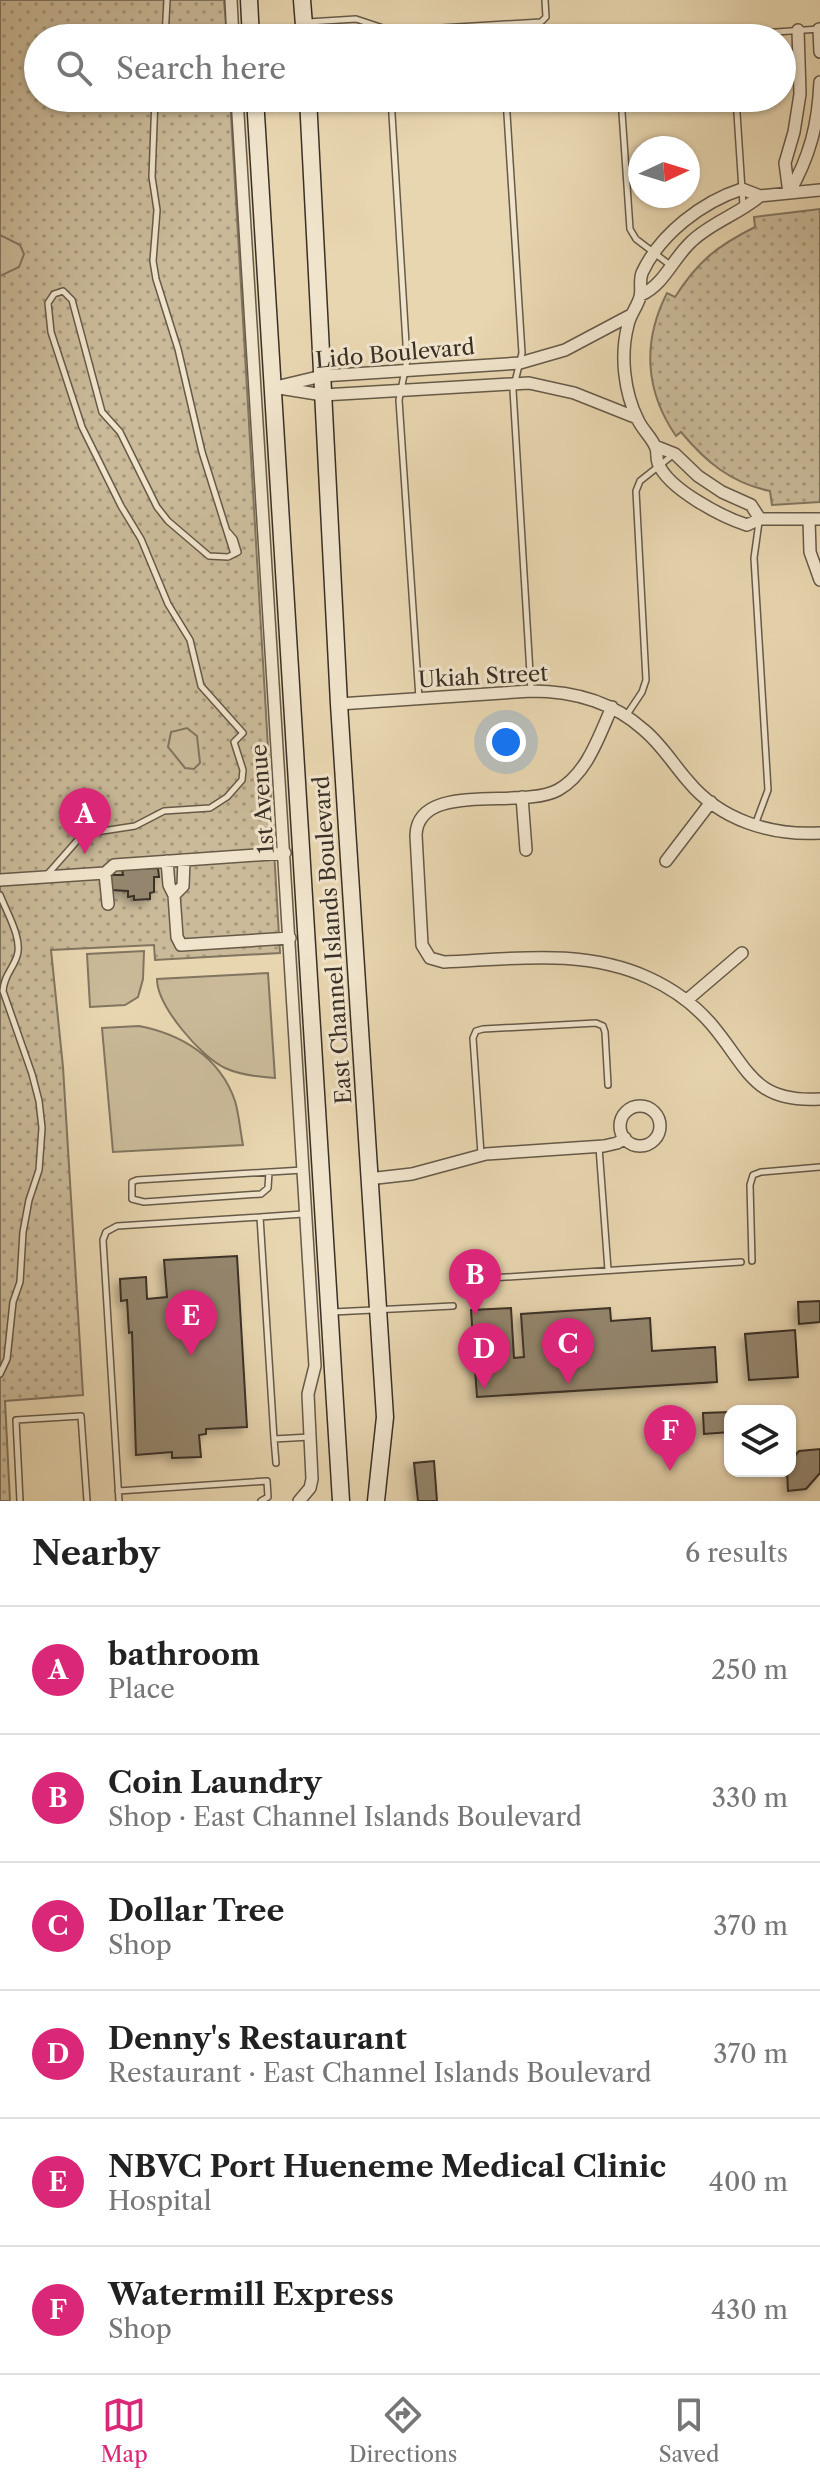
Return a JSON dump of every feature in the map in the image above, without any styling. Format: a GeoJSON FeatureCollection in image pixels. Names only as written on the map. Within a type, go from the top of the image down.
{"type":"FeatureCollection","features":[{"type":"Feature","properties":{"kind":"main road"},"geometry":{"type":"LineString","coordinates":[[249,0],[250,24]]}},
{"type":"Feature","properties":{"kind":"main road"},"geometry":{"type":"LineString","coordinates":[[302,0],[304,24]]}},
{"type":"Feature","properties":{"kind":"main road","name":"East Channel Islands Boulevard"},"geometry":{"type":"LineString","coordinates":[[256,112],[341,1501]]}},
{"type":"Feature","properties":{"kind":"main road","name":"East Channel Islands Boulevard"},"geometry":{"type":"LineString","coordinates":[[309,112],[339,704],[385,1417],[376,1501]]}},
{"type":"Feature","properties":{"kind":"main road"},"geometry":{"type":"LineString","coordinates":[[331,1501],[327,1430],[332,1371]]}},
{"type":"Feature","properties":{"kind":"street"},"geometry":{"type":"LineString","coordinates":[[231,0],[232,24]]}},
{"type":"Feature","properties":{"kind":"street"},"geometry":{"type":"LineString","coordinates":[[819,29],[820,52]]}},
{"type":"Feature","properties":{"kind":"street"},"geometry":{"type":"LineString","coordinates":[[789,193],[785,163],[800,94],[798,30]]}},
{"type":"Feature","properties":{"kind":"street"},"geometry":{"type":"LineString","coordinates":[[789,193],[810,150],[820,82]]}},
{"type":"Feature","properties":{"kind":"street","name":"1st Avenue"},"geometry":{"type":"LineString","coordinates":[[238,112],[315,1366],[308,1394],[312,1479],[302,1498]]}},
{"type":"Feature","properties":{"kind":"street"},"geometry":{"type":"LineString","coordinates":[[814,519],[760,519],[747,525],[709,509],[679,487],[659,465],[655,446],[637,418],[628,392],[625,366],[626,335],[641,295],[640,276],[655,253],[690,217],[742,189],[760,196],[820,190]]}},
{"type":"Feature","properties":{"kind":"street"},"geometry":{"type":"LineString","coordinates":[[641,295],[656,289],[670,265],[705,231],[744,210],[760,196]]}},
{"type":"Feature","properties":{"kind":"street","name":"Lido Boulevard"},"geometry":{"type":"LineString","coordinates":[[273,387],[322,376],[520,363],[565,350],[631,315]]}},
{"type":"Feature","properties":{"kind":"street","name":"Lido Boulevard"},"geometry":{"type":"LineString","coordinates":[[273,387],[323,395],[515,382],[560,389],[637,418]]}},
{"type":"Feature","properties":{"kind":"street"},"geometry":{"type":"LineString","coordinates":[[655,446],[675,454],[710,484],[751,505],[760,519]]}},
{"type":"Feature","properties":{"kind":"street"},"geometry":{"type":"LineString","coordinates":[[814,519],[820,533]]}},
{"type":"Feature","properties":{"kind":"street"},"geometry":{"type":"LineString","coordinates":[[814,519],[810,552],[820,580]]}},
{"type":"Feature","properties":{"kind":"street","name":"Ukiah Street"},"geometry":{"type":"LineString","coordinates":[[339,704],[531,691],[569,693],[612,707],[626,716],[655,740],[687,780],[724,812],[755,826],[784,832],[820,833]]}},
{"type":"Feature","properties":{"kind":"street"},"geometry":{"type":"LineString","coordinates":[[612,707],[587,760],[557,791],[440,803],[424,812],[419,819],[416,835],[422,945],[425,952],[430,958],[444,962],[570,957],[592,959],[651,978],[687,1000],[709,1022],[759,1086],[783,1097],[820,1099]]}},
{"type":"Feature","properties":{"kind":"street"},"geometry":{"type":"LineString","coordinates":[[522,797],[526,850]]}},
{"type":"Feature","properties":{"kind":"street"},"geometry":{"type":"LineString","coordinates":[[666,861],[711,802]]}},
{"type":"Feature","properties":{"kind":"street"},"geometry":{"type":"LineString","coordinates":[[0,880],[105,873],[114,865],[285,853]]}},
{"type":"Feature","properties":{"kind":"street"},"geometry":{"type":"LineString","coordinates":[[174,895],[183,886],[184,860]]}},
{"type":"Feature","properties":{"kind":"street"},"geometry":{"type":"LineString","coordinates":[[167,861],[169,885],[174,895],[177,937],[181,945],[290,938]]}},
{"type":"Feature","properties":{"kind":"street"},"geometry":{"type":"LineString","coordinates":[[105,873],[108,904]]}},
{"type":"Feature","properties":{"kind":"street"},"geometry":{"type":"LineString","coordinates":[[687,1000],[742,953]]}},
{"type":"Feature","properties":{"kind":"street"},"geometry":{"type":"LineString","coordinates":[[368,1179],[412,1174],[481,1155],[599,1146],[617,1143],[625,1138]]}},
{"type":"Feature","properties":{"kind":"lane"},"geometry":{"type":"LineString","coordinates":[[166,24],[167,0]]}},
{"type":"Feature","properties":{"kind":"lane"},"geometry":{"type":"LineString","coordinates":[[508,24],[541,22],[546,17],[545,0]]}},
{"type":"Feature","properties":{"kind":"lane"},"geometry":{"type":"LineString","coordinates":[[332,24],[356,19],[371,24]]}},
{"type":"Feature","properties":{"kind":"lane"},"geometry":{"type":"LineString","coordinates":[[798,30],[819,29]]}},
{"type":"Feature","properties":{"kind":"lane"},"geometry":{"type":"LineString","coordinates":[[46,877],[83,834],[135,826],[164,811],[210,808],[227,797],[242,780],[243,770],[234,742],[243,733],[201,686],[190,640],[168,604],[141,539],[82,427],[51,332],[48,303],[57,292],[63,291],[72,300],[102,412],[120,432],[157,507],[168,521],[209,556],[220,558],[238,552],[228,532],[202,452],[178,349],[156,279],[153,261],[157,210],[152,177],[154,112]]}},
{"type":"Feature","properties":{"kind":"lane"},"geometry":{"type":"LineString","coordinates":[[392,112],[407,360],[399,400],[419,698]]}},
{"type":"Feature","properties":{"kind":"lane"},"geometry":{"type":"LineString","coordinates":[[507,112],[522,353],[513,390],[531,691]]}},
{"type":"Feature","properties":{"kind":"lane"},"geometry":{"type":"LineString","coordinates":[[622,112],[629,225],[636,239],[670,265]]}},
{"type":"Feature","properties":{"kind":"lane"},"geometry":{"type":"LineString","coordinates":[[737,112],[744,210]]}},
{"type":"Feature","properties":{"kind":"lane"},"geometry":{"type":"LineString","coordinates":[[626,716],[646,680],[636,491],[640,481],[675,454]]}},
{"type":"Feature","properties":{"kind":"lane"},"geometry":{"type":"LineString","coordinates":[[755,826],[768,790],[754,558],[760,519]]}},
{"type":"Feature","properties":{"kind":"lane"},"geometry":{"type":"LineString","coordinates":[[0,895],[19,950],[17,960],[3,981],[3,991],[32,1074],[42,1128],[39,1170],[23,1232],[20,1282],[13,1302],[9,1348],[0,1374]]}},
{"type":"Feature","properties":{"kind":"lane"},"geometry":{"type":"LineString","coordinates":[[481,1155],[473,1038],[476,1031],[596,1023],[603,1026],[605,1032],[608,1085]]}},
{"type":"Feature","properties":{"kind":"lane"},"geometry":{"type":"LineString","coordinates":[[599,1146],[608,1270]]}},
{"type":"Feature","properties":{"kind":"lane"},"geometry":{"type":"LineString","coordinates":[[752,1261],[750,1185],[753,1175],[820,1167]]}},
{"type":"Feature","properties":{"kind":"lane"},"geometry":{"type":"LineString","coordinates":[[269,1172],[266,1193],[136,1201],[132,1199],[130,1189],[132,1182],[137,1180],[269,1172],[304,1170]]}},
{"type":"Feature","properties":{"kind":"lane"},"geometry":{"type":"LineString","coordinates":[[119,1501],[103,1240],[106,1232],[117,1226],[307,1214]]}},
{"type":"Feature","properties":{"kind":"lane"},"geometry":{"type":"LineString","coordinates":[[260,1217],[276,1463]]}},
{"type":"Feature","properties":{"kind":"lane"},"geometry":{"type":"LineString","coordinates":[[475,1279],[741,1262]]}},
{"type":"Feature","properties":{"kind":"lane"},"geometry":{"type":"LineString","coordinates":[[328,1313],[453,1306]]}},
{"type":"Feature","properties":{"kind":"lane"},"geometry":{"type":"LineString","coordinates":[[20,1501],[16,1420],[81,1416],[87,1501]]}},
{"type":"Feature","properties":{"kind":"lane"},"geometry":{"type":"LineString","coordinates":[[274,1439],[311,1437]]}},
{"type":"Feature","properties":{"kind":"lane"},"geometry":{"type":"LineString","coordinates":[[118,1491],[267,1481],[268,1497],[261,1501]]}},
{"type":"Feature","properties":{"kind":"shaded area"},"geometry":{"type":"Polygon","coordinates":[[[0,0],[224,0],[226,24],[24,24],[24,112],[231,112],[280,953],[155,960],[154,945],[51,950],[63,1067],[83,1395],[5,1401],[10,1501],[0,1501],[0,0]]]}},
{"type":"Feature","properties":{"kind":"shaded area"},"geometry":{"type":"Polygon","coordinates":[[[820,209],[820,502],[772,505],[770,491],[731,477],[700,453],[681,432],[676,436],[658,402],[650,366],[651,348],[659,311],[667,293],[675,297],[709,256],[755,227],[754,217],[820,209]]]}},
{"type":"Feature","properties":{"kind":"shaded area"},"geometry":{"type":"Polygon","coordinates":[[[0,235],[20,245],[24,254],[19,267],[0,276],[0,235]]]}},
{"type":"Feature","properties":{"kind":"shaded area"},"geometry":{"type":"Polygon","coordinates":[[[187,728],[197,736],[200,763],[194,769],[185,768],[168,747],[171,732],[187,728]]]}},
{"type":"Feature","properties":{"kind":"shaded area"},"geometry":{"type":"Polygon","coordinates":[[[144,951],[143,979],[138,997],[125,1005],[90,1007],[87,954],[144,951]]]}},
{"type":"Feature","properties":{"kind":"shaded area"},"geometry":{"type":"Polygon","coordinates":[[[268,973],[275,1078],[231,1070],[204,1053],[172,1016],[164,1003],[157,979],[268,973]]]}},
{"type":"Feature","properties":{"kind":"shaded area"},"geometry":{"type":"Polygon","coordinates":[[[139,1026],[184,1042],[220,1072],[235,1101],[243,1145],[113,1152],[102,1028],[139,1026]]]}},
{"type":"Feature","properties":{"kind":"building"},"geometry":{"type":"Polygon","coordinates":[[[158,868],[159,877],[154,877],[154,892],[150,893],[150,899],[134,900],[134,896],[128,897],[128,891],[111,890],[109,875],[123,875],[122,869],[158,868]]]}},
{"type":"Feature","properties":{"kind":"building"},"geometry":{"type":"Polygon","coordinates":[[[237,1256],[247,1427],[206,1429],[206,1434],[199,1435],[201,1457],[172,1458],[172,1452],[136,1455],[132,1332],[129,1333],[127,1300],[121,1301],[120,1279],[146,1277],[147,1299],[167,1297],[164,1260],[237,1256]]]}},
{"type":"Feature","properties":{"kind":"building"},"geometry":{"type":"Polygon","coordinates":[[[820,1301],[820,1322],[799,1324],[798,1302],[820,1301]]]}},
{"type":"Feature","properties":{"kind":"building"},"geometry":{"type":"Polygon","coordinates":[[[511,1308],[514,1358],[524,1357],[521,1314],[610,1308],[611,1321],[650,1318],[652,1351],[715,1347],[717,1382],[477,1397],[471,1310],[511,1308]]]}},
{"type":"Feature","properties":{"kind":"building"},"geometry":{"type":"Polygon","coordinates":[[[795,1330],[798,1377],[749,1380],[745,1334],[795,1330]]]}},
{"type":"Feature","properties":{"kind":"building"},"geometry":{"type":"Polygon","coordinates":[[[724,1412],[724,1432],[704,1434],[703,1413],[724,1412]]]}},
{"type":"Feature","properties":{"kind":"building"},"geometry":{"type":"Polygon","coordinates":[[[820,1449],[820,1473],[806,1489],[788,1491],[787,1477],[796,1477],[796,1454],[799,1451],[820,1449]]]}},
{"type":"Feature","properties":{"kind":"building"},"geometry":{"type":"Polygon","coordinates":[[[434,1461],[437,1501],[418,1501],[414,1463],[434,1461]]]}},
{"type":"Feature","properties":{"kind":"place","name":"bathroom"},"geometry":{"type":"Point","coordinates":[85,854]}},
{"type":"Feature","properties":{"kind":"place","name":"Coin Laundry"},"geometry":{"type":"Point","coordinates":[475,1315]}},
{"type":"Feature","properties":{"kind":"place","name":"NBVC Port Hueneme Medical Clinic"},"geometry":{"type":"Point","coordinates":[191,1356]}},
{"type":"Feature","properties":{"kind":"place","name":"Dollar Tree"},"geometry":{"type":"Point","coordinates":[568,1384]}},
{"type":"Feature","properties":{"kind":"place","name":"Denny's Restaurant"},"geometry":{"type":"Point","coordinates":[484,1389]}},
{"type":"Feature","properties":{"kind":"place","name":"Watermill Express"},"geometry":{"type":"Point","coordinates":[670,1471]}}]}
